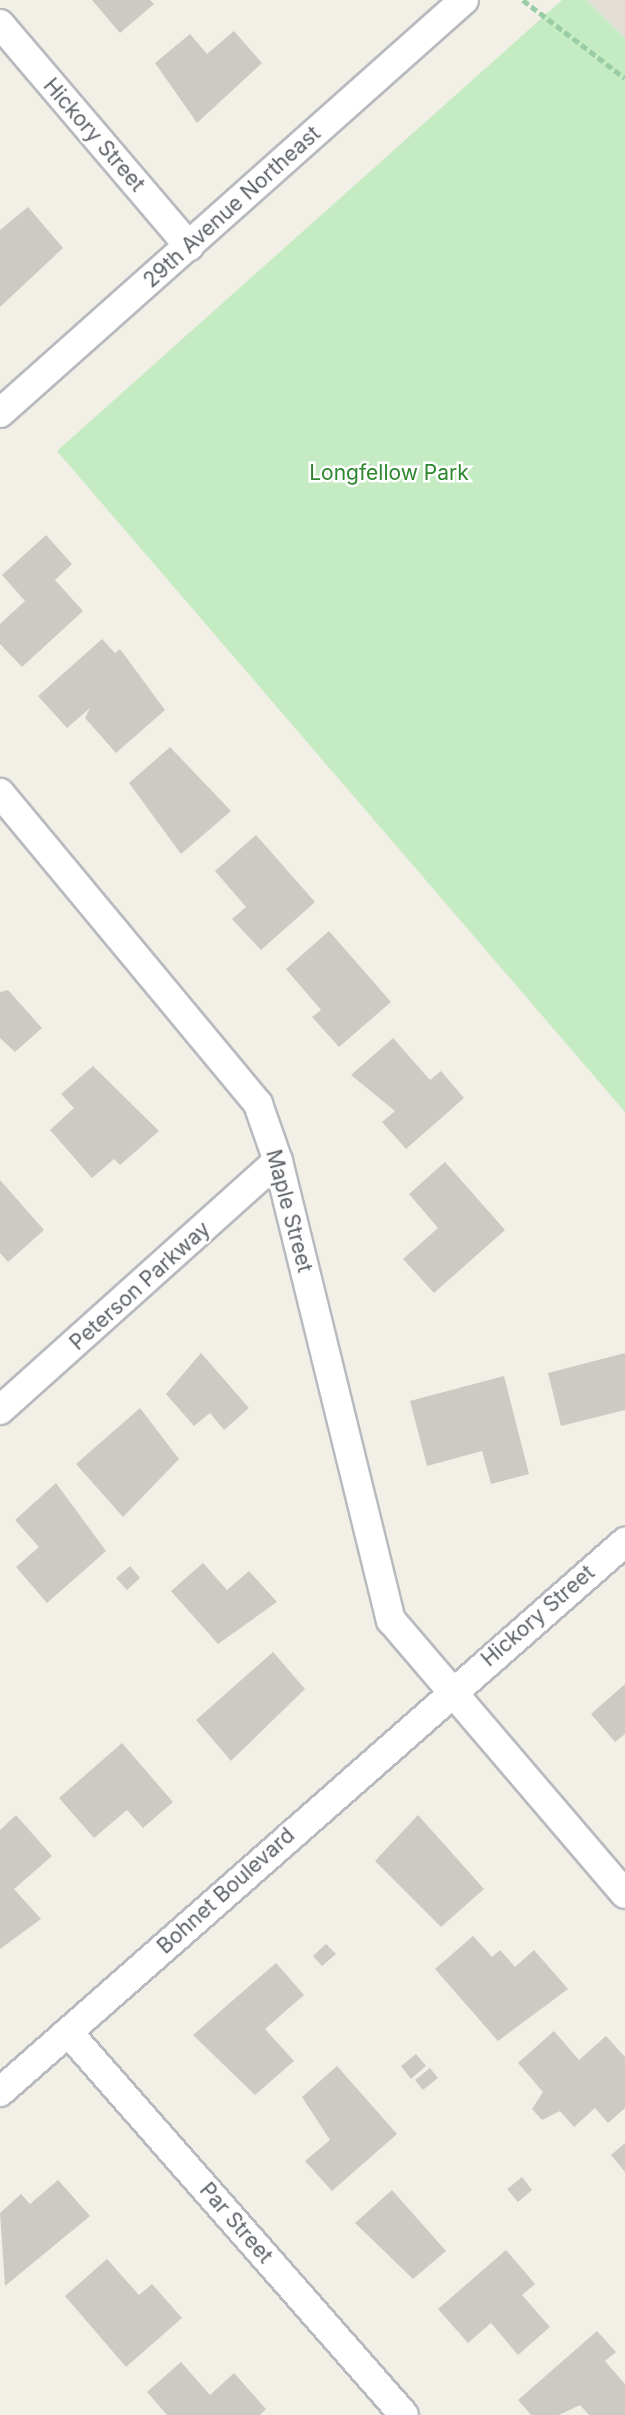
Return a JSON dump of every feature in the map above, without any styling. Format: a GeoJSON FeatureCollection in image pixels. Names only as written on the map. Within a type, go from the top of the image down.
{"type":"FeatureCollection","features":[{"type":"Feature","properties":{"kind":"street","name":"29th Avenue Northeast"},"geometry":{"type":"LineString","coordinates":[[0,413],[464,0]]}},
{"type":"Feature","properties":{"kind":"street","name":"Hickory Street"},"geometry":{"type":"LineString","coordinates":[[0,24],[189,246]]}},
{"type":"Feature","properties":{"kind":"street","name":"Maple Street"},"geometry":{"type":"LineString","coordinates":[[0,793],[258,1104],[278,1161],[391,1620],[625,1894]]}},
{"type":"Feature","properties":{"kind":"street","name":"Peterson Parkway"},"geometry":{"type":"LineString","coordinates":[[0,1410],[278,1161]]}},
{"type":"Feature","properties":{"kind":"street","name":"Hickory Street"},"geometry":{"type":"LineString","coordinates":[[451,1691],[625,1542]]}},
{"type":"Feature","properties":{"kind":"street","name":"Bohnet Boulevard"},"geometry":{"type":"LineString","coordinates":[[0,2092],[451,1691]]}},
{"type":"Feature","properties":{"kind":"street","name":"Par Street"},"geometry":{"type":"LineString","coordinates":[[68,2032],[404,2415]]}},
{"type":"Feature","properties":{"kind":"path"},"geometry":{"type":"LineString","coordinates":[[523,0],[625,78]]}},
{"type":"Feature","properties":{"kind":"shaded area"},"geometry":{"type":"Polygon","coordinates":[[[586,0],[625,0],[625,38],[586,0]]]}},
{"type":"Feature","properties":{"kind":"green space","name":"Longfellow Park"},"geometry":{"type":"Polygon","coordinates":[[[562,0],[586,0],[625,38],[625,1112],[57,451],[562,0]]]}},
{"type":"Feature","properties":{"kind":"building"},"geometry":{"type":"Polygon","coordinates":[[[92,0],[150,0],[154,4],[120,33],[92,0]]]}},
{"type":"Feature","properties":{"kind":"building"},"geometry":{"type":"Polygon","coordinates":[[[234,31],[262,63],[197,123],[155,63],[190,34],[207,54],[234,31]]]}},
{"type":"Feature","properties":{"kind":"building"},"geometry":{"type":"Polygon","coordinates":[[[28,207],[63,248],[0,307],[0,230],[28,207]]]}},
{"type":"Feature","properties":{"kind":"building"},"geometry":{"type":"Polygon","coordinates":[[[46,535],[72,564],[55,580],[83,611],[22,667],[0,644],[0,624],[25,601],[2,575],[46,535]]]}},
{"type":"Feature","properties":{"kind":"building"},"geometry":{"type":"Polygon","coordinates":[[[102,639],[115,653],[120,649],[165,710],[116,753],[85,718],[90,708],[67,728],[38,696],[102,639]]]}},
{"type":"Feature","properties":{"kind":"building"},"geometry":{"type":"Polygon","coordinates":[[[170,747],[231,811],[181,854],[129,783],[170,747]]]}},
{"type":"Feature","properties":{"kind":"building"},"geometry":{"type":"Polygon","coordinates":[[[256,835],[315,902],[261,950],[232,919],[246,907],[215,871],[256,835]]]}},
{"type":"Feature","properties":{"kind":"building"},"geometry":{"type":"Polygon","coordinates":[[[329,931],[391,1002],[339,1047],[312,1017],[321,1010],[286,969],[329,931]]]}},
{"type":"Feature","properties":{"kind":"building"},"geometry":{"type":"Polygon","coordinates":[[[8,990],[42,1028],[15,1052],[0,1038],[0,992],[8,990]]]}},
{"type":"Feature","properties":{"kind":"building"},"geometry":{"type":"Polygon","coordinates":[[[393,1038],[430,1080],[441,1071],[464,1098],[406,1149],[382,1122],[395,1111],[351,1075],[393,1038]]]}},
{"type":"Feature","properties":{"kind":"building"},"geometry":{"type":"Polygon","coordinates":[[[93,1066],[159,1131],[120,1165],[114,1159],[92,1178],[50,1130],[74,1108],[61,1094],[93,1066]]]}},
{"type":"Feature","properties":{"kind":"building"},"geometry":{"type":"Polygon","coordinates":[[[445,1162],[505,1230],[434,1293],[403,1259],[438,1228],[409,1194],[445,1162]]]}},
{"type":"Feature","properties":{"kind":"building"},"geometry":{"type":"Polygon","coordinates":[[[0,1180],[44,1230],[8,1262],[0,1253],[0,1180]]]}},
{"type":"Feature","properties":{"kind":"building"},"geometry":{"type":"Polygon","coordinates":[[[201,1353],[249,1408],[224,1430],[210,1413],[194,1426],[166,1394],[201,1353]]]}},
{"type":"Feature","properties":{"kind":"building"},"geometry":{"type":"Polygon","coordinates":[[[625,1353],[625,1410],[561,1426],[548,1373],[625,1353]]]}},
{"type":"Feature","properties":{"kind":"building"},"geometry":{"type":"Polygon","coordinates":[[[504,1376],[529,1474],[491,1484],[482,1451],[427,1466],[410,1401],[504,1376]]]}},
{"type":"Feature","properties":{"kind":"building"},"geometry":{"type":"Polygon","coordinates":[[[140,1408],[179,1459],[123,1517],[76,1464],[140,1408]]]}},
{"type":"Feature","properties":{"kind":"building"},"geometry":{"type":"Polygon","coordinates":[[[56,1483],[106,1551],[47,1603],[16,1567],[39,1547],[15,1520],[56,1483]]]}},
{"type":"Feature","properties":{"kind":"building"},"geometry":{"type":"Polygon","coordinates":[[[203,1563],[227,1590],[249,1571],[277,1602],[218,1644],[171,1591],[203,1563]]]}},
{"type":"Feature","properties":{"kind":"building"},"geometry":{"type":"Polygon","coordinates":[[[130,1566],[140,1578],[127,1590],[116,1578],[130,1566]]]}},
{"type":"Feature","properties":{"kind":"building"},"geometry":{"type":"Polygon","coordinates":[[[273,1652],[305,1689],[231,1761],[196,1720],[273,1652]]]}},
{"type":"Feature","properties":{"kind":"building"},"geometry":{"type":"Polygon","coordinates":[[[625,1684],[625,1734],[615,1742],[591,1714],[625,1684]]]}},
{"type":"Feature","properties":{"kind":"building"},"geometry":{"type":"Polygon","coordinates":[[[122,1743],[173,1802],[143,1828],[127,1810],[94,1838],[59,1798],[122,1743]]]}},
{"type":"Feature","properties":{"kind":"building"},"geometry":{"type":"Polygon","coordinates":[[[16,1815],[52,1856],[14,1889],[41,1919],[0,1949],[0,1830],[16,1815]]]}},
{"type":"Feature","properties":{"kind":"building"},"geometry":{"type":"Polygon","coordinates":[[[418,1815],[484,1889],[441,1927],[375,1861],[418,1815]]]}},
{"type":"Feature","properties":{"kind":"building"},"geometry":{"type":"Polygon","coordinates":[[[473,1936],[492,1957],[500,1950],[515,1967],[534,1950],[568,1989],[498,2041],[435,1969],[473,1936]]]}},
{"type":"Feature","properties":{"kind":"building"},"geometry":{"type":"Polygon","coordinates":[[[326,1944],[336,1954],[322,1966],[313,1956],[326,1944]]]}},
{"type":"Feature","properties":{"kind":"building"},"geometry":{"type":"Polygon","coordinates":[[[276,1963],[304,1995],[265,2029],[294,2061],[255,2095],[193,2035],[276,1963]]]}},
{"type":"Feature","properties":{"kind":"building"},"geometry":{"type":"Polygon","coordinates":[[[554,2031],[579,2060],[606,2036],[625,2057],[625,2108],[608,2123],[595,2108],[574,2127],[560,2111],[542,2120],[532,2109],[543,2092],[518,2063],[554,2031]]]}},
{"type":"Feature","properties":{"kind":"building"},"geometry":{"type":"Polygon","coordinates":[[[416,2054],[426,2066],[411,2079],[401,2066],[416,2054]]]}},
{"type":"Feature","properties":{"kind":"building"},"geometry":{"type":"Polygon","coordinates":[[[337,2066],[397,2134],[332,2191],[305,2161],[330,2140],[302,2097],[337,2066]]]}},
{"type":"Feature","properties":{"kind":"building"},"geometry":{"type":"Polygon","coordinates":[[[430,2068],[438,2078],[423,2090],[415,2080],[430,2068]]]}},
{"type":"Feature","properties":{"kind":"building"},"geometry":{"type":"Polygon","coordinates":[[[625,2143],[625,2172],[611,2155],[625,2143]]]}},
{"type":"Feature","properties":{"kind":"building"},"geometry":{"type":"Polygon","coordinates":[[[522,2177],[532,2190],[518,2202],[507,2189],[522,2177]]]}},
{"type":"Feature","properties":{"kind":"building"},"geometry":{"type":"Polygon","coordinates":[[[58,2180],[90,2216],[5,2286],[0,2213],[21,2194],[30,2204],[58,2180]]]}},
{"type":"Feature","properties":{"kind":"building"},"geometry":{"type":"Polygon","coordinates":[[[392,2190],[446,2251],[413,2279],[355,2223],[392,2190]]]}},
{"type":"Feature","properties":{"kind":"building"},"geometry":{"type":"Polygon","coordinates":[[[506,2250],[535,2284],[522,2295],[550,2327],[518,2355],[491,2323],[468,2343],[438,2309],[506,2250]]]}},
{"type":"Feature","properties":{"kind":"building"},"geometry":{"type":"Polygon","coordinates":[[[107,2259],[139,2295],[152,2284],[182,2318],[126,2367],[65,2296],[107,2259]]]}},
{"type":"Feature","properties":{"kind":"building"},"geometry":{"type":"Polygon","coordinates":[[[597,2331],[616,2352],[605,2361],[625,2384],[625,2415],[589,2415],[580,2405],[559,2415],[531,2415],[518,2400],[597,2331]]]}},
{"type":"Feature","properties":{"kind":"building"},"geometry":{"type":"Polygon","coordinates":[[[181,2362],[210,2395],[234,2373],[266,2409],[260,2415],[167,2415],[147,2392],[181,2362]]]}}]}
